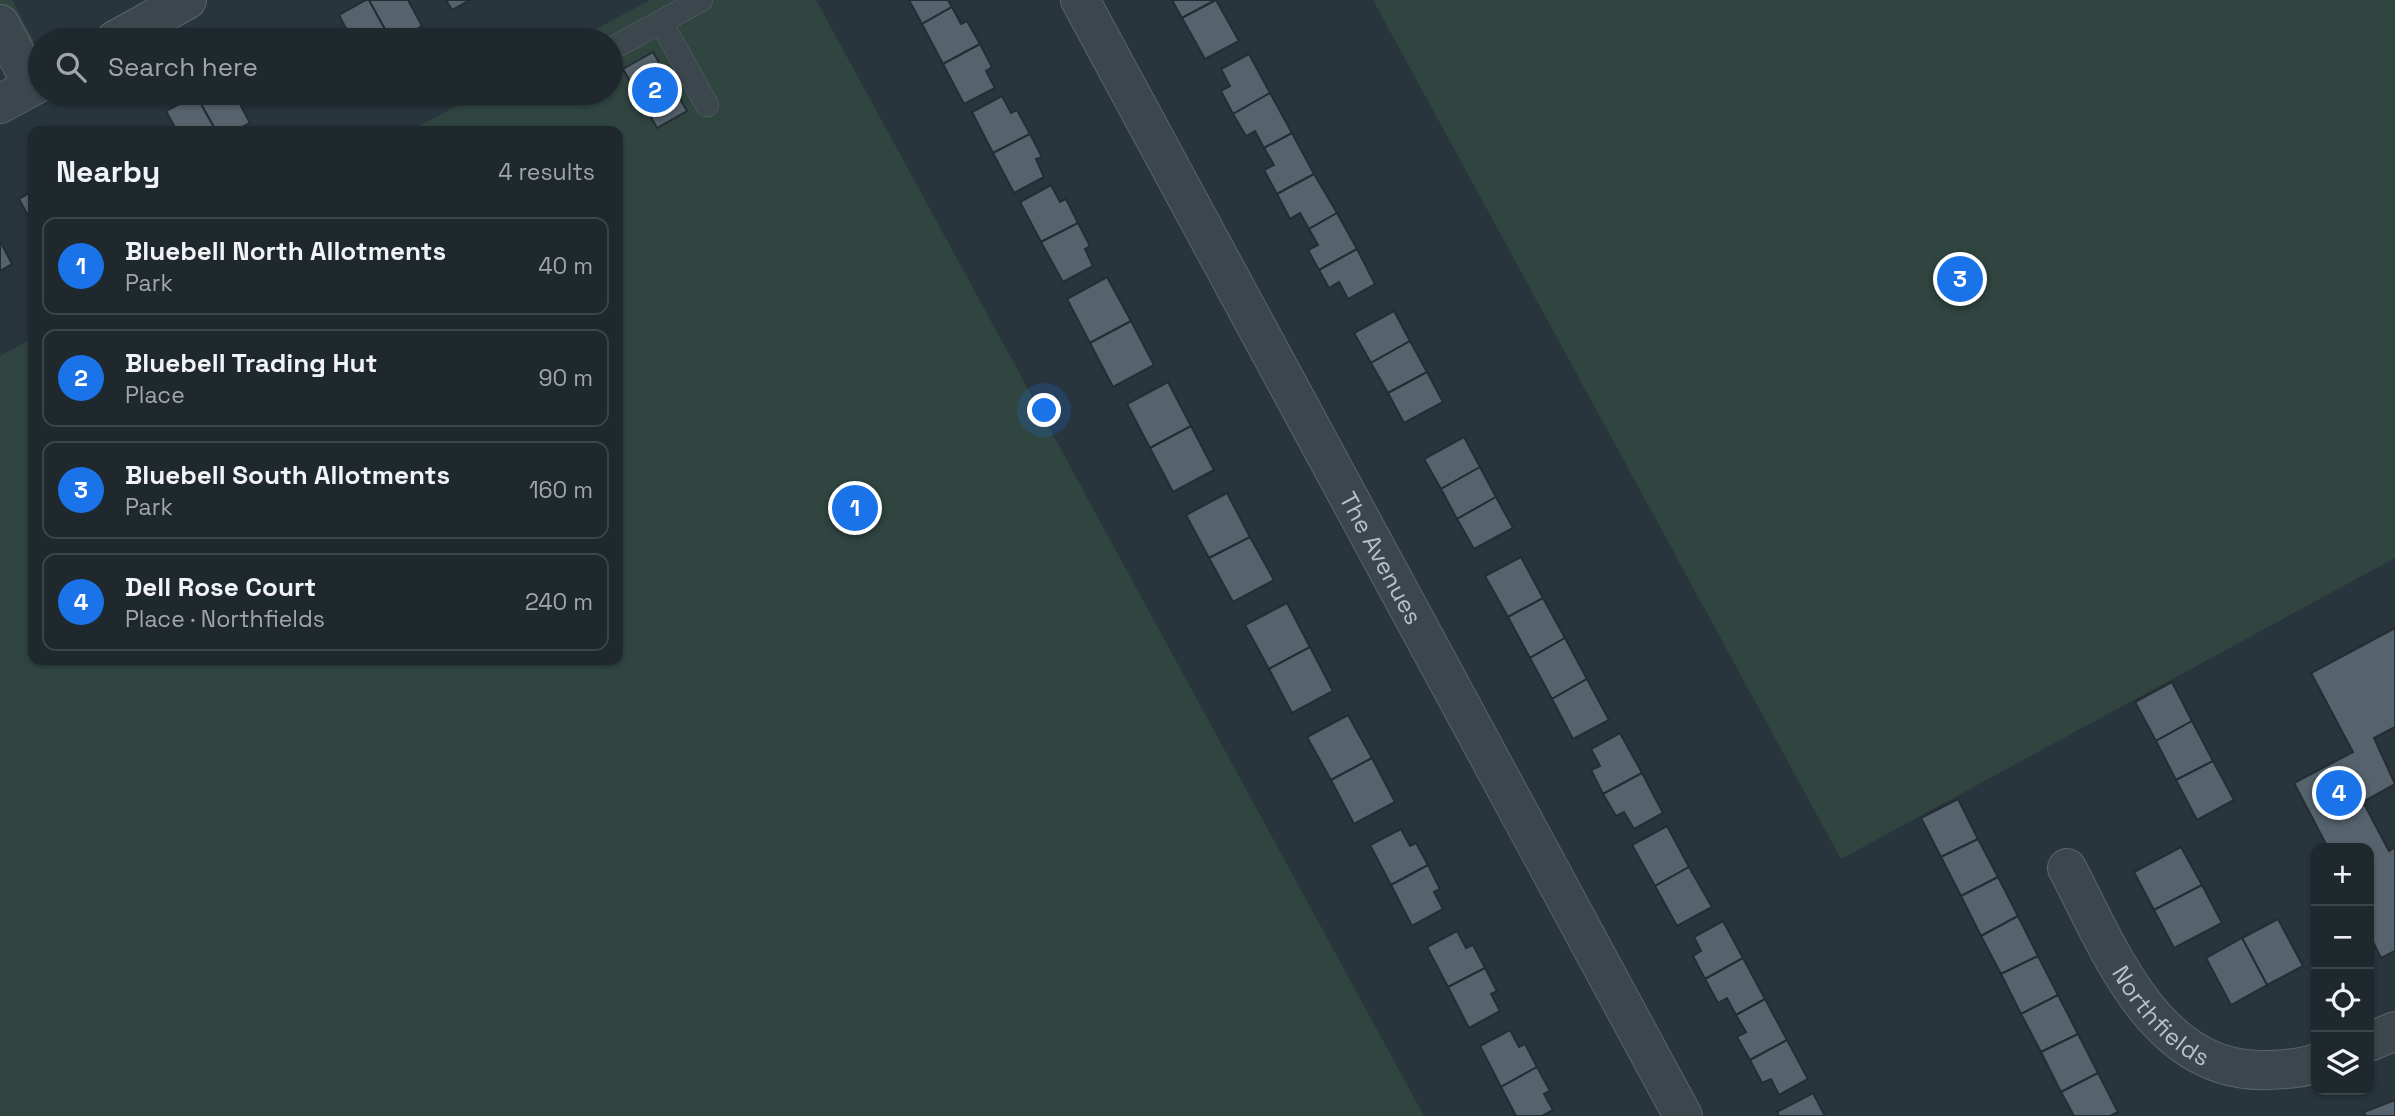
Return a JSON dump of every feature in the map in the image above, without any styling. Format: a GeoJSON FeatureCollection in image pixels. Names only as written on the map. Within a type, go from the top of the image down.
{"type":"FeatureCollection","features":[{"type":"Feature","properties":{"kind":"street"},"geometry":{"type":"LineString","coordinates":[[137,28],[187,0]]}},
{"type":"Feature","properties":{"kind":"street","name":"The Avenues"},"geometry":{"type":"LineString","coordinates":[[1080,0],[1683,1116]]}},
{"type":"Feature","properties":{"kind":"street"},"geometry":{"type":"LineString","coordinates":[[0,24],[28,69]]}},
{"type":"Feature","properties":{"kind":"street"},"geometry":{"type":"LineString","coordinates":[[0,104],[28,89]]}},
{"type":"Feature","properties":{"kind":"street","name":"Northfields"},"geometry":{"type":"LineString","coordinates":[[2067,868],[2112,954],[2148,1013],[2192,1052],[2242,1071],[2303,1068],[2311,1065]]}},
{"type":"Feature","properties":{"kind":"lane"},"geometry":{"type":"LineString","coordinates":[[623,43],[701,0]]}},
{"type":"Feature","properties":{"kind":"lane"},"geometry":{"type":"LineString","coordinates":[[661,22],[707,105]]}},
{"type":"Feature","properties":{"kind":"green space"},"geometry":{"type":"Polygon","coordinates":[[[0,0],[12,0],[28,30],[28,44],[0,60],[0,0]]]}},
{"type":"Feature","properties":{"kind":"green space"},"geometry":{"type":"Polygon","coordinates":[[[650,0],[816,0],[1424,1116],[0,1116],[0,356],[28,341],[28,665],[623,665],[623,126],[419,126],[459,105],[623,105],[623,28],[598,28],[650,0]]]}},
{"type":"Feature","properties":{"kind":"green space"},"geometry":{"type":"Polygon","coordinates":[[[1373,0],[2395,0],[2395,558],[1841,859],[1373,0]]]}},
{"type":"Feature","properties":{"kind":"building"},"geometry":{"type":"Polygon","coordinates":[[[369,0],[384,28],[346,28],[339,15],[369,0]]]}},
{"type":"Feature","properties":{"kind":"building"},"geometry":{"type":"Polygon","coordinates":[[[369,0],[408,0],[422,26],[418,28],[384,28],[369,0]]]}},
{"type":"Feature","properties":{"kind":"building"},"geometry":{"type":"Polygon","coordinates":[[[446,0],[470,0],[452,10],[446,0]]]}},
{"type":"Feature","properties":{"kind":"building"},"geometry":{"type":"Polygon","coordinates":[[[909,0],[948,0],[952,7],[922,24],[909,0]]]}},
{"type":"Feature","properties":{"kind":"building"},"geometry":{"type":"Polygon","coordinates":[[[1172,0],[1215,0],[1182,18],[1172,0]]]}},
{"type":"Feature","properties":{"kind":"building"},"geometry":{"type":"Polygon","coordinates":[[[1216,0],[1239,41],[1205,59],[1182,18],[1216,0]]]}},
{"type":"Feature","properties":{"kind":"building"},"geometry":{"type":"Polygon","coordinates":[[[952,7],[961,24],[967,21],[980,44],[943,64],[922,24],[952,7]]]}},
{"type":"Feature","properties":{"kind":"building"},"geometry":{"type":"Polygon","coordinates":[[[980,44],[992,67],[986,71],[995,88],[964,104],[943,64],[980,44]]]}},
{"type":"Feature","properties":{"kind":"building"},"geometry":{"type":"Polygon","coordinates":[[[653,52],[687,111],[657,128],[623,69],[653,52]]]}},
{"type":"Feature","properties":{"kind":"building"},"geometry":{"type":"Polygon","coordinates":[[[1249,54],[1270,93],[1233,114],[1221,91],[1230,86],[1221,69],[1249,54]]]}},
{"type":"Feature","properties":{"kind":"building"},"geometry":{"type":"Polygon","coordinates":[[[1270,93],[1292,133],[1264,148],[1255,131],[1246,136],[1233,114],[1270,93]]]}},
{"type":"Feature","properties":{"kind":"building"},"geometry":{"type":"Polygon","coordinates":[[[1002,96],[1011,113],[1017,110],[1030,134],[993,153],[972,112],[1002,96]]]}},
{"type":"Feature","properties":{"kind":"building"},"geometry":{"type":"Polygon","coordinates":[[[177,105],[202,105],[213,126],[174,126],[166,111],[177,105]]]}},
{"type":"Feature","properties":{"kind":"building"},"geometry":{"type":"Polygon","coordinates":[[[202,105],[240,105],[250,123],[244,126],[213,126],[202,105]]]}},
{"type":"Feature","properties":{"kind":"building"},"geometry":{"type":"Polygon","coordinates":[[[1292,133],[1314,174],[1277,194],[1264,170],[1274,165],[1264,148],[1292,133]]]}},
{"type":"Feature","properties":{"kind":"building"},"geometry":{"type":"Polygon","coordinates":[[[1030,134],[1042,157],[1036,159],[1044,177],[1014,193],[993,153],[1030,134]]]}},
{"type":"Feature","properties":{"kind":"building"},"geometry":{"type":"Polygon","coordinates":[[[1314,174],[1337,213],[1309,229],[1300,213],[1290,219],[1277,194],[1314,174]]]}},
{"type":"Feature","properties":{"kind":"building"},"geometry":{"type":"Polygon","coordinates":[[[1051,185],[1060,202],[1066,199],[1078,223],[1041,242],[1020,202],[1051,185]]]}},
{"type":"Feature","properties":{"kind":"building"},"geometry":{"type":"Polygon","coordinates":[[[28,194],[28,216],[19,199],[28,194]]]}},
{"type":"Feature","properties":{"kind":"building"},"geometry":{"type":"Polygon","coordinates":[[[1337,213],[1357,249],[1319,270],[1308,250],[1318,245],[1309,229],[1337,213]]]}},
{"type":"Feature","properties":{"kind":"building"},"geometry":{"type":"Polygon","coordinates":[[[1078,223],[1090,246],[1085,249],[1093,266],[1063,282],[1041,242],[1078,223]]]}},
{"type":"Feature","properties":{"kind":"building"},"geometry":{"type":"Polygon","coordinates":[[[0,241],[12,264],[0,271],[0,241]]]}},
{"type":"Feature","properties":{"kind":"building"},"geometry":{"type":"Polygon","coordinates":[[[1357,249],[1375,284],[1348,299],[1339,282],[1329,288],[1319,270],[1357,249]]]}},
{"type":"Feature","properties":{"kind":"building"},"geometry":{"type":"Polygon","coordinates":[[[1107,277],[1131,321],[1090,343],[1067,299],[1107,277]]]}},
{"type":"Feature","properties":{"kind":"building"},"geometry":{"type":"Polygon","coordinates":[[[1394,311],[1410,341],[1371,363],[1354,333],[1394,311]]]}},
{"type":"Feature","properties":{"kind":"building"},"geometry":{"type":"Polygon","coordinates":[[[1131,321],[1154,365],[1113,387],[1090,343],[1131,321]]]}},
{"type":"Feature","properties":{"kind":"building"},"geometry":{"type":"Polygon","coordinates":[[[1410,341],[1427,372],[1388,393],[1371,363],[1410,341]]]}},
{"type":"Feature","properties":{"kind":"building"},"geometry":{"type":"Polygon","coordinates":[[[1427,372],[1443,402],[1404,423],[1388,393],[1427,372]]]}},
{"type":"Feature","properties":{"kind":"building"},"geometry":{"type":"Polygon","coordinates":[[[1168,382],[1191,426],[1150,448],[1127,404],[1168,382]]]}},
{"type":"Feature","properties":{"kind":"building"},"geometry":{"type":"Polygon","coordinates":[[[1191,426],[1214,470],[1173,492],[1150,448],[1191,426]]]}},
{"type":"Feature","properties":{"kind":"building"},"geometry":{"type":"Polygon","coordinates":[[[1464,437],[1480,467],[1441,489],[1424,459],[1464,437]]]}},
{"type":"Feature","properties":{"kind":"building"},"geometry":{"type":"Polygon","coordinates":[[[1480,467],[1496,497],[1457,519],[1441,489],[1480,467]]]}},
{"type":"Feature","properties":{"kind":"building"},"geometry":{"type":"Polygon","coordinates":[[[1227,493],[1250,537],[1209,558],[1186,515],[1227,493]]]}},
{"type":"Feature","properties":{"kind":"building"},"geometry":{"type":"Polygon","coordinates":[[[1496,497],[1513,528],[1474,549],[1457,519],[1496,497]]]}},
{"type":"Feature","properties":{"kind":"building"},"geometry":{"type":"Polygon","coordinates":[[[1250,537],[1274,580],[1233,602],[1209,558],[1250,537]]]}},
{"type":"Feature","properties":{"kind":"building"},"geometry":{"type":"Polygon","coordinates":[[[1521,557],[1543,598],[1508,617],[1485,576],[1521,557]]]}},
{"type":"Feature","properties":{"kind":"building"},"geometry":{"type":"Polygon","coordinates":[[[1543,598],[1565,638],[1530,658],[1508,617],[1543,598]]]}},
{"type":"Feature","properties":{"kind":"building"},"geometry":{"type":"Polygon","coordinates":[[[1287,603],[1310,647],[1269,669],[1245,625],[1287,603]]]}},
{"type":"Feature","properties":{"kind":"building"},"geometry":{"type":"Polygon","coordinates":[[[2395,628],[2395,727],[2374,738],[2395,784],[2363,802],[2389,851],[2395,847],[2395,951],[2381,958],[2374,944],[2374,843],[2325,843],[2294,783],[2353,752],[2311,673],[2395,628]]]}},
{"type":"Feature","properties":{"kind":"building"},"geometry":{"type":"Polygon","coordinates":[[[1565,638],[1587,679],[1552,699],[1530,658],[1565,638]]]}},
{"type":"Feature","properties":{"kind":"building"},"geometry":{"type":"Polygon","coordinates":[[[1310,647],[1333,691],[1292,713],[1269,669],[1310,647]]]}},
{"type":"Feature","properties":{"kind":"building"},"geometry":{"type":"Polygon","coordinates":[[[1587,679],[1609,720],[1573,739],[1552,699],[1587,679]]]}},
{"type":"Feature","properties":{"kind":"building"},"geometry":{"type":"Polygon","coordinates":[[[2172,682],[2192,721],[2156,741],[2135,702],[2172,682]]]}},
{"type":"Feature","properties":{"kind":"building"},"geometry":{"type":"Polygon","coordinates":[[[1348,715],[1372,758],[1331,780],[1307,737],[1348,715]]]}},
{"type":"Feature","properties":{"kind":"building"},"geometry":{"type":"Polygon","coordinates":[[[2192,721],[2213,761],[2176,780],[2156,741],[2192,721]]]}},
{"type":"Feature","properties":{"kind":"building"},"geometry":{"type":"Polygon","coordinates":[[[1620,733],[1642,773],[1603,794],[1591,770],[1600,766],[1591,749],[1620,733]]]}},
{"type":"Feature","properties":{"kind":"building"},"geometry":{"type":"Polygon","coordinates":[[[1372,758],[1395,802],[1354,824],[1331,780],[1372,758]]]}},
{"type":"Feature","properties":{"kind":"building"},"geometry":{"type":"Polygon","coordinates":[[[2213,761],[2234,800],[2197,820],[2176,780],[2213,761]]]}},
{"type":"Feature","properties":{"kind":"building"},"geometry":{"type":"Polygon","coordinates":[[[1642,773],[1663,813],[1634,829],[1624,812],[1616,816],[1603,794],[1642,773]]]}},
{"type":"Feature","properties":{"kind":"building"},"geometry":{"type":"Polygon","coordinates":[[[1958,799],[1978,839],[1941,857],[1921,818],[1958,799]]]}},
{"type":"Feature","properties":{"kind":"building"},"geometry":{"type":"Polygon","coordinates":[[[1667,826],[1689,867],[1655,886],[1632,845],[1667,826]]]}},
{"type":"Feature","properties":{"kind":"building"},"geometry":{"type":"Polygon","coordinates":[[[1401,829],[1410,846],[1416,843],[1428,865],[1391,885],[1370,845],[1401,829]]]}},
{"type":"Feature","properties":{"kind":"building"},"geometry":{"type":"Polygon","coordinates":[[[1978,839],[1998,877],[1961,896],[1941,857],[1978,839]]]}},
{"type":"Feature","properties":{"kind":"building"},"geometry":{"type":"Polygon","coordinates":[[[2181,847],[2202,885],[2154,910],[2134,872],[2181,847]]]}},
{"type":"Feature","properties":{"kind":"building"},"geometry":{"type":"Polygon","coordinates":[[[1428,865],[1440,889],[1434,892],[1443,909],[1412,926],[1391,885],[1428,865]]]}},
{"type":"Feature","properties":{"kind":"building"},"geometry":{"type":"Polygon","coordinates":[[[1689,867],[1712,907],[1677,926],[1655,886],[1689,867]]]}},
{"type":"Feature","properties":{"kind":"building"},"geometry":{"type":"Polygon","coordinates":[[[1998,877],[2018,916],[1981,936],[1961,896],[1998,877]]]}},
{"type":"Feature","properties":{"kind":"building"},"geometry":{"type":"Polygon","coordinates":[[[2202,885],[2222,923],[2174,948],[2154,910],[2202,885]]]}},
{"type":"Feature","properties":{"kind":"building"},"geometry":{"type":"Polygon","coordinates":[[[2018,916],[2038,956],[2001,974],[1981,936],[2018,916]]]}},
{"type":"Feature","properties":{"kind":"building"},"geometry":{"type":"Polygon","coordinates":[[[2278,919],[2303,966],[2267,985],[2242,938],[2278,919]]]}},
{"type":"Feature","properties":{"kind":"building"},"geometry":{"type":"Polygon","coordinates":[[[1723,921],[1743,958],[1705,979],[1693,956],[1701,951],[1694,937],[1723,921]]]}},
{"type":"Feature","properties":{"kind":"building"},"geometry":{"type":"Polygon","coordinates":[[[1457,931],[1466,948],[1473,945],[1485,968],[1448,987],[1427,947],[1457,931]]]}},
{"type":"Feature","properties":{"kind":"building"},"geometry":{"type":"Polygon","coordinates":[[[2242,938],[2267,985],[2231,1005],[2206,958],[2242,938]]]}},
{"type":"Feature","properties":{"kind":"building"},"geometry":{"type":"Polygon","coordinates":[[[2038,956],[2058,995],[2021,1014],[2001,974],[2038,956]]]}},
{"type":"Feature","properties":{"kind":"building"},"geometry":{"type":"Polygon","coordinates":[[[1743,958],[1765,999],[1736,1015],[1727,998],[1718,1003],[1705,979],[1743,958]]]}},
{"type":"Feature","properties":{"kind":"building"},"geometry":{"type":"Polygon","coordinates":[[[1485,968],[1497,991],[1491,994],[1500,1011],[1469,1028],[1448,987],[1485,968]]]}},
{"type":"Feature","properties":{"kind":"building"},"geometry":{"type":"Polygon","coordinates":[[[2058,995],[2078,1034],[2041,1052],[2021,1014],[2058,995]]]}},
{"type":"Feature","properties":{"kind":"building"},"geometry":{"type":"Polygon","coordinates":[[[1765,999],[1787,1040],[1750,1060],[1737,1037],[1746,1032],[1736,1015],[1765,999]]]}},
{"type":"Feature","properties":{"kind":"building"},"geometry":{"type":"Polygon","coordinates":[[[1510,1030],[1519,1047],[1525,1044],[1537,1067],[1501,1087],[1480,1046],[1510,1030]]]}},
{"type":"Feature","properties":{"kind":"building"},"geometry":{"type":"Polygon","coordinates":[[[2078,1034],[2098,1073],[2061,1092],[2041,1052],[2078,1034]]]}},
{"type":"Feature","properties":{"kind":"building"},"geometry":{"type":"Polygon","coordinates":[[[1787,1040],[1808,1079],[1779,1095],[1771,1079],[1762,1083],[1750,1060],[1787,1040]]]}},
{"type":"Feature","properties":{"kind":"building"},"geometry":{"type":"Polygon","coordinates":[[[1537,1067],[1550,1091],[1544,1094],[1553,1110],[1542,1116],[1516,1116],[1501,1087],[1537,1067]]]}},
{"type":"Feature","properties":{"kind":"building"},"geometry":{"type":"Polygon","coordinates":[[[2098,1073],[2118,1112],[2110,1116],[2074,1116],[2061,1092],[2098,1073]]]}},
{"type":"Feature","properties":{"kind":"building"},"geometry":{"type":"Polygon","coordinates":[[[1813,1093],[1825,1116],[1779,1116],[1777,1112],[1813,1093]]]}},
{"type":"Feature","properties":{"kind":"building"},"geometry":{"type":"Polygon","coordinates":[[[2395,1100],[2395,1116],[2366,1116],[2364,1112],[2395,1100]]]}},
{"type":"Feature","properties":{"kind":"place","name":"Bluebell Trading Hut"},"geometry":{"type":"Point","coordinates":[655,90]}},
{"type":"Feature","properties":{"kind":"place","name":"Bluebell South Allotments"},"geometry":{"type":"Point","coordinates":[1960,279]}},
{"type":"Feature","properties":{"kind":"place","name":"Bluebell North Allotments"},"geometry":{"type":"Point","coordinates":[855,508]}},
{"type":"Feature","properties":{"kind":"place","name":"Dell Rose Court"},"geometry":{"type":"Point","coordinates":[2339,793]}}]}
